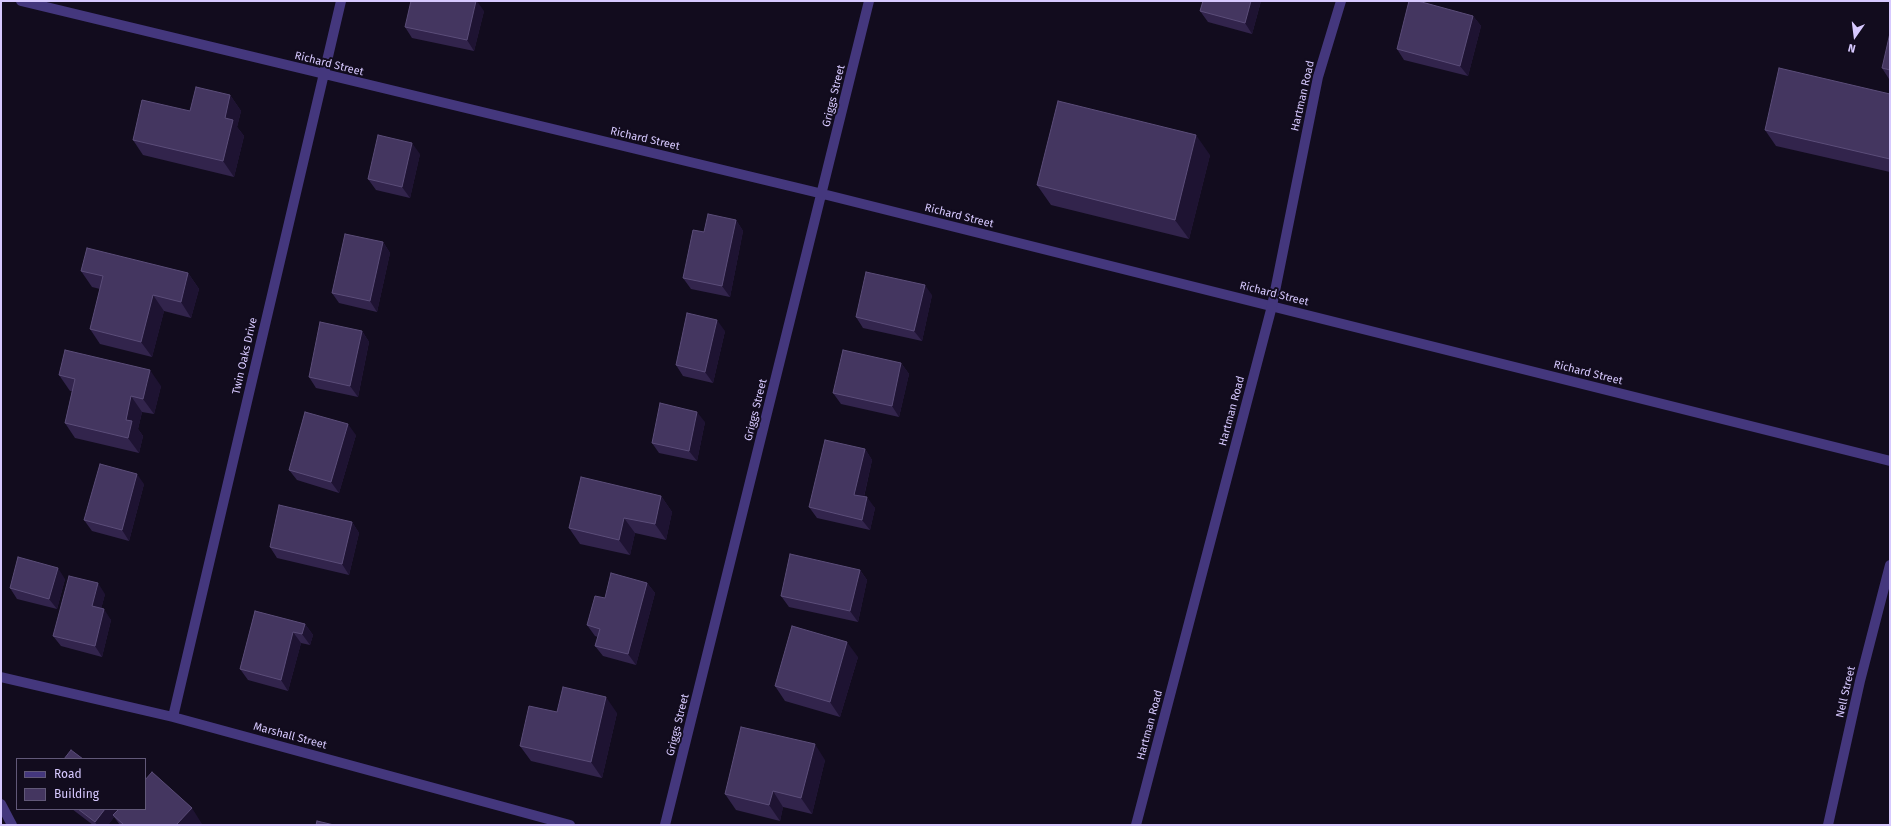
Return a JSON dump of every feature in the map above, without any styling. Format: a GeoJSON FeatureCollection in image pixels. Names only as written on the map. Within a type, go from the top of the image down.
{"type":"FeatureCollection","features":[{"type":"Feature","properties":{"kind":"street","name":"Richard Street"},"geometry":{"type":"LineString","coordinates":[[21,1],[823,194],[1890,461]]}},
{"type":"Feature","properties":{"kind":"street","name":"Twin Oaks Drive"},"geometry":{"type":"LineString","coordinates":[[173,717],[341,1]]}},
{"type":"Feature","properties":{"kind":"street","name":"Griggs Street"},"geometry":{"type":"LineString","coordinates":[[665,825],[823,194],[869,1]]}},
{"type":"Feature","properties":{"kind":"street","name":"Hartman Road"},"geometry":{"type":"LineString","coordinates":[[1136,825],[1272,306],[1318,77],[1340,1]]}},
{"type":"Feature","properties":{"kind":"street","name":"Nell Street"},"geometry":{"type":"LineString","coordinates":[[1828,825],[1860,681],[1890,565]]}},
{"type":"Feature","properties":{"kind":"street","name":"Marshall Street"},"geometry":{"type":"LineString","coordinates":[[1,677],[173,717],[570,825]]}},
{"type":"Feature","properties":{"kind":"street"},"geometry":{"type":"LineString","coordinates":[[1,804],[12,825]]}},
{"type":"Feature","properties":{"kind":"building"},"geometry":{"type":"Polygon","coordinates":[[[411,1],[476,1],[467,40],[405,27],[411,1]]]}},
{"type":"Feature","properties":{"kind":"building"},"geometry":{"type":"Polygon","coordinates":[[[1203,1],[1251,1],[1245,23],[1200,11],[1203,1]]]}},
{"type":"Feature","properties":{"kind":"building"},"geometry":{"type":"Polygon","coordinates":[[[1409,1],[1418,1],[1473,16],[1460,66],[1397,49],[1409,1]]]}},
{"type":"Feature","properties":{"kind":"building"},"geometry":{"type":"Polygon","coordinates":[[[1890,33],[1890,70],[1882,68],[1890,33]]]}},
{"type":"Feature","properties":{"kind":"building"},"geometry":{"type":"Polygon","coordinates":[[[1779,68],[1890,94],[1890,159],[1765,130],[1779,68]]]}},
{"type":"Feature","properties":{"kind":"building"},"geometry":{"type":"Polygon","coordinates":[[[196,87],[230,95],[225,118],[233,120],[223,161],[133,140],[142,100],[190,111],[196,87]]]}},
{"type":"Feature","properties":{"kind":"building"},"geometry":{"type":"Polygon","coordinates":[[[1058,101],[1196,135],[1175,220],[1037,185],[1058,101]]]}},
{"type":"Feature","properties":{"kind":"building"},"geometry":{"type":"Polygon","coordinates":[[[378,135],[412,143],[402,187],[368,179],[378,135]]]}},
{"type":"Feature","properties":{"kind":"building"},"geometry":{"type":"Polygon","coordinates":[[[708,214],[736,220],[722,286],[683,278],[693,230],[704,232],[708,214]]]}},
{"type":"Feature","properties":{"kind":"building"},"geometry":{"type":"Polygon","coordinates":[[[345,234],[383,242],[370,301],[332,293],[345,234]]]}},
{"type":"Feature","properties":{"kind":"building"},"geometry":{"type":"Polygon","coordinates":[[[87,248],[188,273],[181,302],[153,295],[141,342],[90,329],[103,276],[81,271],[87,248]]]}},
{"type":"Feature","properties":{"kind":"building"},"geometry":{"type":"Polygon","coordinates":[[[866,272],[925,285],[914,331],[856,317],[866,272]]]}},
{"type":"Feature","properties":{"kind":"building"},"geometry":{"type":"Polygon","coordinates":[[[687,313],[717,320],[705,372],[676,365],[687,313]]]}},
{"type":"Feature","properties":{"kind":"building"},"geometry":{"type":"Polygon","coordinates":[[[320,322],[362,331],[350,386],[309,377],[320,322]]]}},
{"type":"Feature","properties":{"kind":"building"},"geometry":{"type":"Polygon","coordinates":[[[65,350],[150,370],[143,399],[131,396],[126,420],[132,421],[128,438],[65,423],[75,379],[59,375],[65,350]]]}},
{"type":"Feature","properties":{"kind":"building"},"geometry":{"type":"Polygon","coordinates":[[[843,350],[901,363],[892,406],[833,393],[843,350]]]}},
{"type":"Feature","properties":{"kind":"building"},"geometry":{"type":"Polygon","coordinates":[[[660,403],[697,412],[689,451],[652,443],[660,403]]]}},
{"type":"Feature","properties":{"kind":"building"},"geometry":{"type":"Polygon","coordinates":[[[305,412],[348,424],[331,482],[289,470],[305,412]]]}},
{"type":"Feature","properties":{"kind":"building"},"geometry":{"type":"Polygon","coordinates":[[[825,440],[865,449],[854,495],[867,497],[862,520],[809,507],[825,440]]]}},
{"type":"Feature","properties":{"kind":"building"},"geometry":{"type":"Polygon","coordinates":[[[100,464],[137,474],[122,530],[84,520],[100,464]]]}},
{"type":"Feature","properties":{"kind":"building"},"geometry":{"type":"Polygon","coordinates":[[[581,477],[661,496],[655,524],[624,518],[619,540],[569,528],[581,477]]]}},
{"type":"Feature","properties":{"kind":"building"},"geometry":{"type":"Polygon","coordinates":[[[279,505],[352,522],[342,564],[270,547],[279,505]]]}},
{"type":"Feature","properties":{"kind":"building"},"geometry":{"type":"Polygon","coordinates":[[[790,554],[860,570],[850,611],[781,596],[790,554]]]}},
{"type":"Feature","properties":{"kind":"building"},"geometry":{"type":"Polygon","coordinates":[[[18,557],[58,568],[49,599],[10,588],[18,557]]]}},
{"type":"Feature","properties":{"kind":"building"},"geometry":{"type":"Polygon","coordinates":[[[611,573],[647,583],[628,654],[595,646],[600,629],[587,625],[595,596],[605,598],[611,573]]]}},
{"type":"Feature","properties":{"kind":"building"},"geometry":{"type":"Polygon","coordinates":[[[69,576],[98,583],[92,606],[104,609],[95,646],[53,636],[69,576]]]}},
{"type":"Feature","properties":{"kind":"building"},"geometry":{"type":"Polygon","coordinates":[[[255,611],[305,624],[302,634],[293,632],[281,680],[240,669],[255,611]]]}},
{"type":"Feature","properties":{"kind":"building"},"geometry":{"type":"Polygon","coordinates":[[[792,626],[847,642],[830,702],[775,686],[792,626]]]}},
{"type":"Feature","properties":{"kind":"building"},"geometry":{"type":"Polygon","coordinates":[[[563,687],[606,697],[591,762],[520,746],[529,706],[557,712],[563,687]]]}},
{"type":"Feature","properties":{"kind":"building"},"geometry":{"type":"Polygon","coordinates":[[[741,727],[815,744],[801,798],[773,791],[769,805],[725,794],[741,727]]]}},
{"type":"Feature","properties":{"kind":"building"},"geometry":{"type":"Polygon","coordinates":[[[71,750],[82,758],[65,758],[71,750]]]}},
{"type":"Feature","properties":{"kind":"building"},"geometry":{"type":"Polygon","coordinates":[[[152,772],[192,808],[176,825],[124,825],[113,815],[118,810],[146,810],[146,779],[152,772]]]}},
{"type":"Feature","properties":{"kind":"building"},"geometry":{"type":"Polygon","coordinates":[[[79,810],[104,810],[95,822],[79,810]]]}},
{"type":"Feature","properties":{"kind":"building"},"geometry":{"type":"Polygon","coordinates":[[[317,821],[334,825],[316,825],[317,821]]]}}]}
